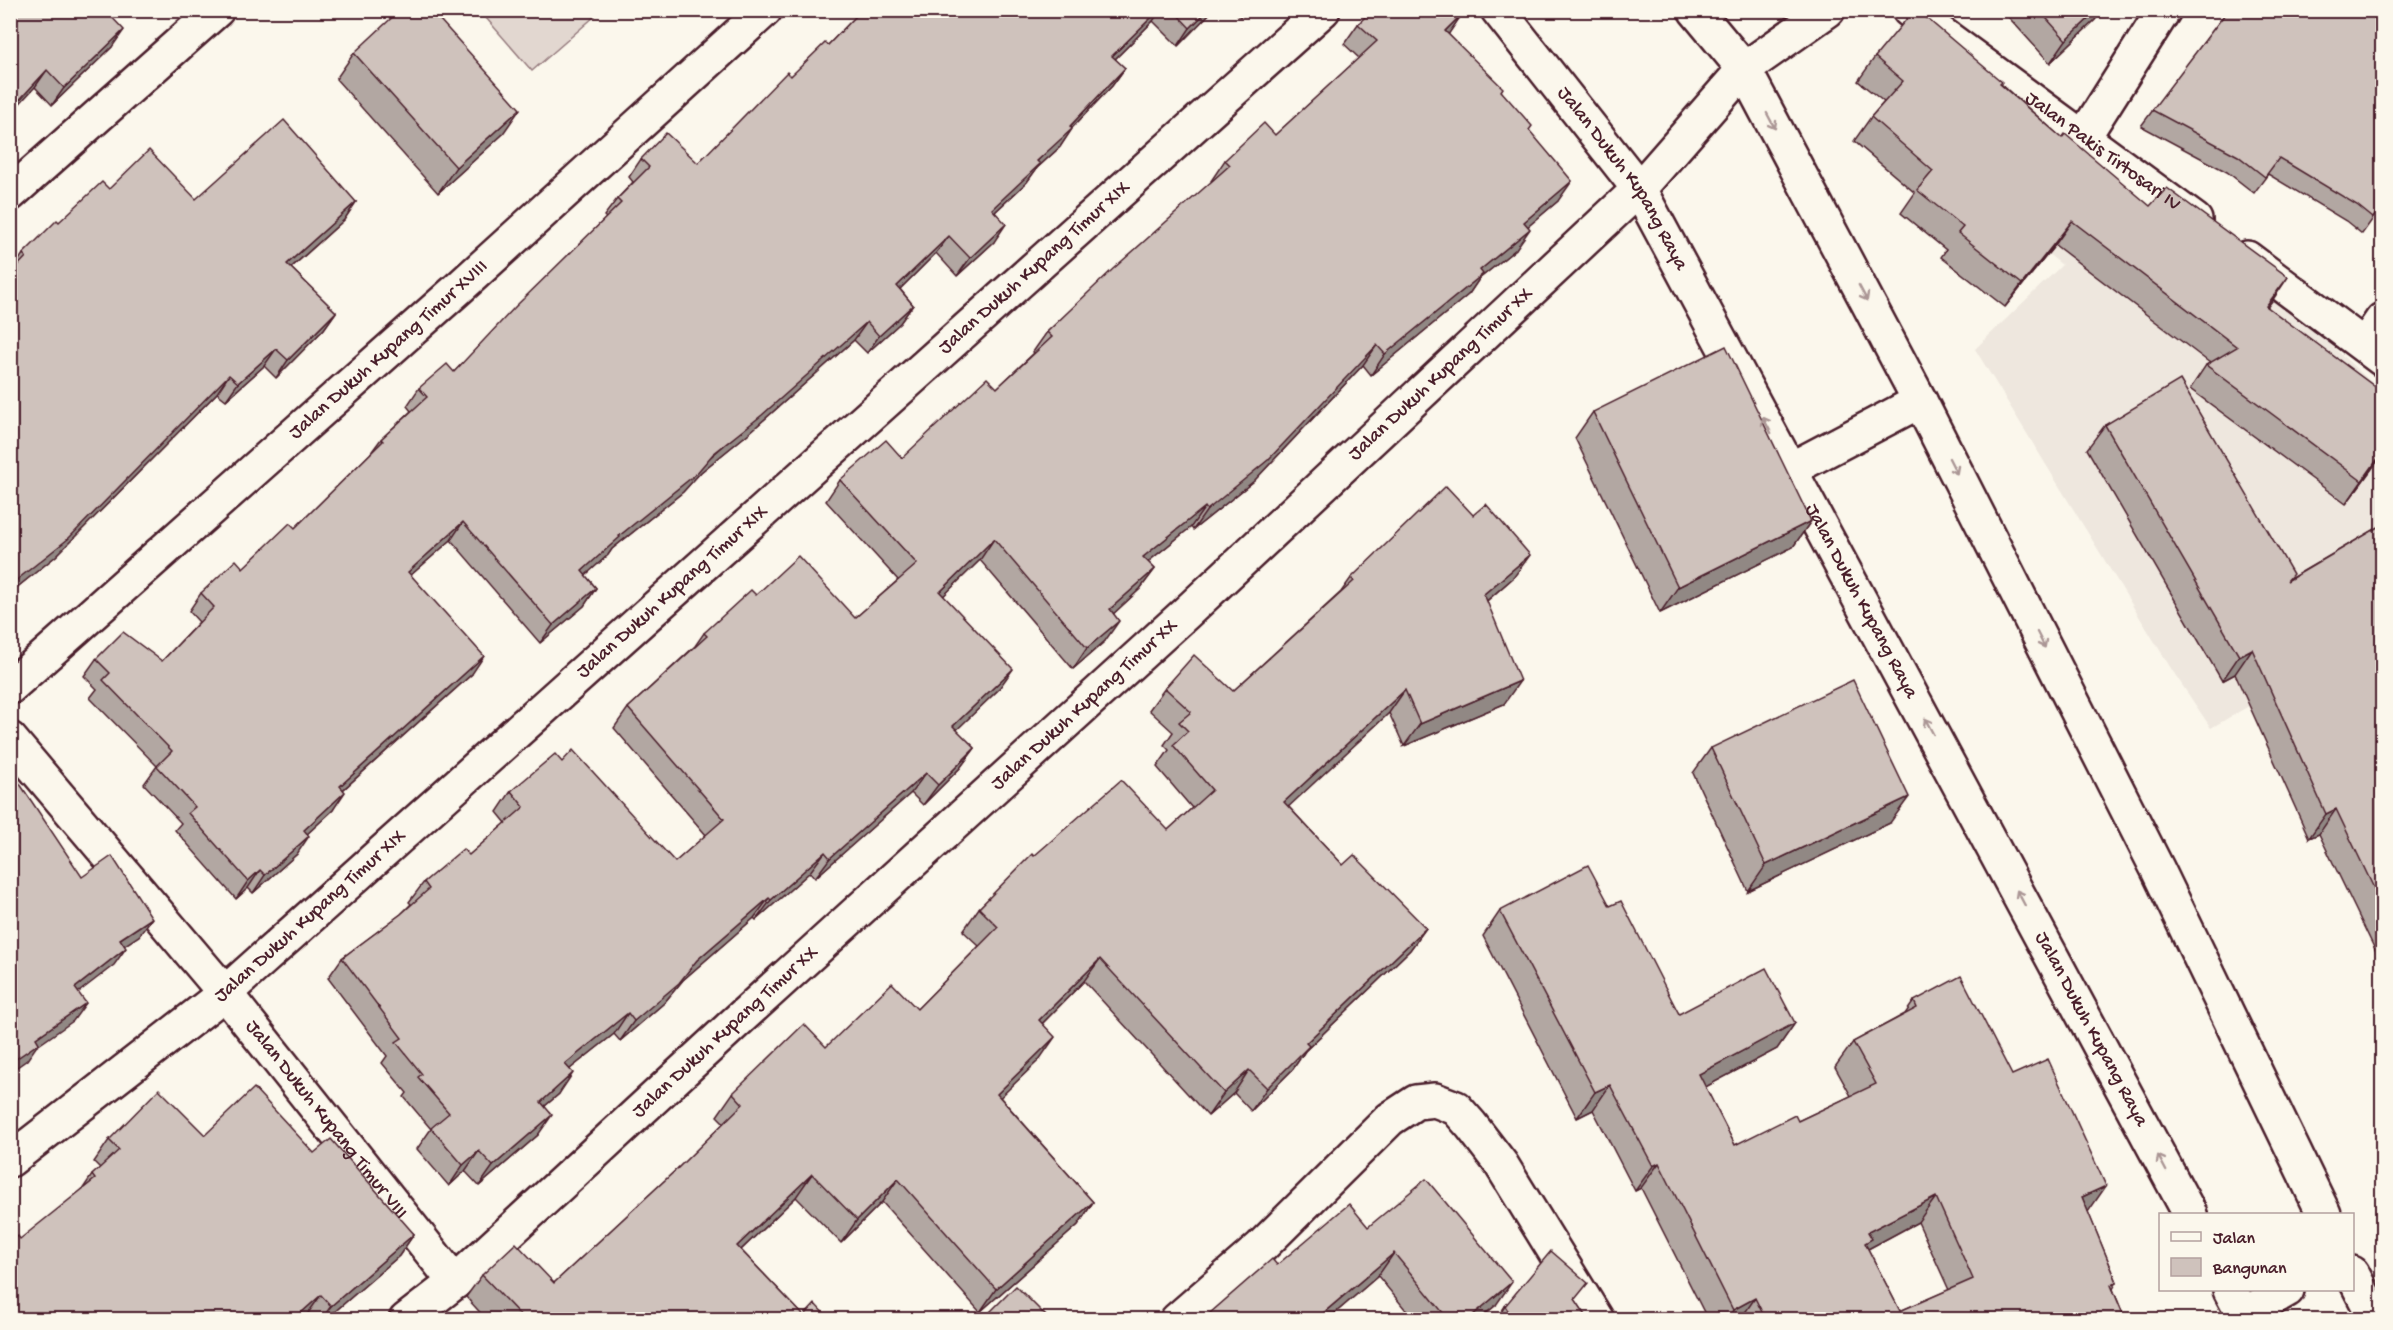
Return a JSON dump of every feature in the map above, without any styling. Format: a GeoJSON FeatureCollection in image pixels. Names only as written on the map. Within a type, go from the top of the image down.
{"type":"FeatureCollection","features":[{"type":"Feature","properties":{"kind":"street"},"geometry":{"type":"LineString","coordinates":[[10,195],[217,10]]}},
{"type":"Feature","properties":{"kind":"street","name":"Jalan Dukuh Kupang Timur XVIII"},"geometry":{"type":"LineString","coordinates":[[10,687],[459,288],[765,10]]}},
{"type":"Feature","properties":{"kind":"street","name":"Jalan Dukuh Kupang Timur XIX"},"geometry":{"type":"LineString","coordinates":[[10,1160],[225,993],[1323,10]]}},
{"type":"Feature","properties":{"kind":"street","name":"Jalan Dukuh Kupang Raya"},"geometry":{"type":"LineString","coordinates":[[1498,10],[1639,189],[2189,1213]]}},
{"type":"Feature","properties":{"kind":"street"},"geometry":{"type":"LineString","coordinates":[[1695,10],[1744,69],[1920,401],[2158,870],[2323,1213]]}},
{"type":"Feature","properties":{"kind":"street"},"geometry":{"type":"LineString","coordinates":[[1744,69],[1828,10]]}},
{"type":"Feature","properties":{"kind":"street","name":"Jalan Pakis Tirtosari IV"},"geometry":{"type":"LineString","coordinates":[[1909,10],[2220,238],[2377,341]]}},
{"type":"Feature","properties":{"kind":"street"},"geometry":{"type":"LineString","coordinates":[[2083,138],[2164,10]]}},
{"type":"Feature","properties":{"kind":"street","name":"Jalan Dukuh Kupang Timur XX"},"geometry":{"type":"LineString","coordinates":[[406,1320],[455,1282],[735,1023],[1186,613],[1639,189],[1744,69]]}},
{"type":"Feature","properties":{"kind":"street"},"geometry":{"type":"LineString","coordinates":[[1791,469],[1920,401]]}},
{"type":"Feature","properties":{"kind":"street","name":"Jalan Dukuh Kupang Timur VIII"},"geometry":{"type":"LineString","coordinates":[[10,739],[225,993],[455,1282]]}},
{"type":"Feature","properties":{"kind":"street"},"geometry":{"type":"LineString","coordinates":[[1177,1320],[1261,1247],[1390,1119],[1416,1102],[1436,1100],[1456,1108],[1501,1164],[1597,1320]]}},
{"type":"Feature","properties":{"kind":"street"},"geometry":{"type":"LineString","coordinates":[[2354,1277],[2376,1320]]}},
{"type":"Feature","properties":{"kind":"street"},"geometry":{"type":"LineString","coordinates":[[2240,1308],[2284,1291]]}},
{"type":"Feature","properties":{"kind":"shaded area"},"geometry":{"type":"Polygon","coordinates":[[[480,11],[590,11],[595,16],[532,71],[480,11]]]}},
{"type":"Feature","properties":{"kind":"shaded area"},"geometry":{"type":"Polygon","coordinates":[[[2000,215],[2273,292],[2382,392],[2382,629],[2211,728],[2172,670],[1975,349],[2062,265],[2000,215]]]}},
{"type":"Feature","properties":{"kind":"building"},"geometry":{"type":"Polygon","coordinates":[[[10,10],[105,10],[124,30],[64,88],[47,70],[10,110],[10,10]]]}},
{"type":"Feature","properties":{"kind":"building"},"geometry":{"type":"Polygon","coordinates":[[[400,10],[431,10],[520,109],[456,167],[354,53],[400,10]]]}},
{"type":"Feature","properties":{"kind":"building"},"geometry":{"type":"Polygon","coordinates":[[[862,10],[1159,10],[1112,56],[1125,68],[1070,126],[1072,129],[1037,161],[1040,164],[992,209],[1006,224],[970,258],[949,236],[897,286],[913,305],[879,336],[867,322],[762,415],[713,454],[696,474],[619,536],[582,571],[596,588],[553,625],[463,522],[408,572],[484,656],[340,786],[345,792],[304,830],[309,836],[265,875],[260,870],[248,881],[188,813],[195,807],[157,766],[172,751],[103,680],[110,673],[96,659],[123,632],[162,661],[214,607],[201,593],[236,560],[243,568],[290,523],[295,528],[383,441],[381,439],[427,397],[419,388],[447,364],[454,372],[515,307],[621,203],[617,199],[649,167],[641,159],[666,133],[698,163],[787,72],[791,76],[825,43],[828,45],[862,10]]]}},
{"type":"Feature","properties":{"kind":"building"},"geometry":{"type":"Polygon","coordinates":[[[1173,10],[1208,10],[1190,28],[1173,10]]]}},
{"type":"Feature","properties":{"kind":"building"},"geometry":{"type":"Polygon","coordinates":[[[1372,10],[1459,10],[1462,14],[1445,31],[1503,88],[1501,91],[1532,126],[1529,130],[1572,181],[1524,222],[1530,229],[1480,270],[1483,274],[1385,354],[1377,345],[1268,460],[1207,510],[1205,507],[1143,557],[1155,569],[1110,609],[1119,621],[1087,648],[994,539],[940,592],[1013,669],[953,726],[975,748],[938,785],[926,773],[830,858],[825,852],[771,900],[769,898],[697,960],[679,983],[634,1021],[628,1013],[565,1064],[573,1073],[541,1102],[552,1115],[493,1166],[479,1151],[463,1165],[431,1128],[449,1113],[418,1077],[422,1074],[396,1042],[402,1038],[342,958],[401,914],[429,889],[424,882],[463,849],[469,855],[524,807],[511,791],[555,754],[562,762],[573,750],[675,862],[724,819],[628,708],[707,636],[704,633],[751,590],[756,595],[798,556],[855,618],[917,564],[840,480],[886,440],[902,458],[987,378],[997,388],[1052,337],[1047,332],[1113,269],[1230,165],[1225,160],[1264,123],[1275,135],[1377,41],[1358,24],[1372,10]]]}},
{"type":"Feature","properties":{"kind":"building"},"geometry":{"type":"Polygon","coordinates":[[[1914,10],[1917,10],[2002,82],[2000,84],[2062,138],[2065,134],[2150,206],[2167,188],[2288,277],[2266,306],[2382,392],[2382,453],[2362,481],[2206,365],[2237,347],[2072,221],[2022,284],[1958,233],[1963,227],[1917,190],[1933,171],[1871,117],[1903,81],[1875,57],[1914,10]]]}},
{"type":"Feature","properties":{"kind":"building"},"geometry":{"type":"Polygon","coordinates":[[[2039,10],[2098,10],[2066,40],[2039,10]]]}},
{"type":"Feature","properties":{"kind":"building"},"geometry":{"type":"Polygon","coordinates":[[[2228,10],[2382,10],[2382,205],[2373,218],[2357,205],[2279,158],[2265,177],[2238,156],[2152,110],[2228,10]]]}},
{"type":"Feature","properties":{"kind":"building"},"geometry":{"type":"Polygon","coordinates":[[[284,120],[356,202],[287,264],[336,312],[288,360],[276,349],[238,383],[229,375],[68,539],[14,582],[10,577],[10,274],[26,257],[23,254],[57,220],[59,222],[102,182],[109,189],[149,150],[196,199],[284,120]]]}},
{"type":"Feature","properties":{"kind":"building"},"geometry":{"type":"Polygon","coordinates":[[[1726,346],[1811,521],[1678,587],[1593,412],[1726,346]]]}},
{"type":"Feature","properties":{"kind":"building"},"geometry":{"type":"Polygon","coordinates":[[[2180,380],[2293,574],[2287,581],[2382,525],[2382,905],[2336,809],[2326,814],[2252,649],[2239,656],[2105,425],[2180,380]]]}},
{"type":"Feature","properties":{"kind":"building"},"geometry":{"type":"Polygon","coordinates":[[[1446,486],[1473,515],[1486,504],[1530,555],[1484,594],[1520,681],[1420,724],[1405,690],[1284,802],[1343,865],[1354,855],[1426,928],[1306,1043],[1309,1046],[1267,1088],[1249,1070],[1224,1093],[1100,959],[1039,1020],[1055,1037],[997,1094],[1093,1202],[996,1289],[898,1179],[857,1220],[812,1174],[737,1246],[804,1316],[815,1304],[830,1320],[519,1320],[522,1317],[482,1275],[516,1243],[554,1283],[677,1169],[743,1104],[733,1093],[804,1024],[826,1047],[892,983],[917,1009],[998,927],[979,908],[1032,854],[1034,856],[1121,780],[1168,830],[1212,790],[1173,745],[1188,731],[1179,722],[1191,712],[1165,688],[1194,655],[1233,691],[1354,581],[1351,578],[1446,486]]]}},
{"type":"Feature","properties":{"kind":"building"},"geometry":{"type":"Polygon","coordinates":[[[1853,680],[1909,797],[1766,865],[1711,748],[1853,680]]]}},
{"type":"Feature","properties":{"kind":"building"},"geometry":{"type":"Polygon","coordinates":[[[10,769],[82,877],[112,856],[152,918],[120,939],[126,948],[75,988],[86,1003],[36,1038],[39,1043],[10,1063],[10,769]]]}},
{"type":"Feature","properties":{"kind":"building"},"geometry":{"type":"Polygon","coordinates":[[[1588,865],[1610,906],[1621,901],[1679,1014],[1766,968],[1795,1023],[1699,1074],[1735,1145],[1795,1115],[1798,1121],[1876,1084],[1853,1042],[1917,1008],[1914,1001],[1961,976],[2012,1075],[2048,1059],[2106,1186],[2082,1197],[2117,1282],[2111,1285],[2123,1314],[2112,1318],[2113,1320],[1766,1320],[1755,1298],[1733,1310],[1659,1163],[1653,1166],[1610,1085],[1595,1092],[1500,911],[1588,865]],[[1936,1197],[1868,1232],[1872,1239],[1865,1243],[1900,1311],[1973,1279],[1936,1197]]]}},
{"type":"Feature","properties":{"kind":"building"},"geometry":{"type":"Polygon","coordinates":[[[254,1088],[314,1153],[331,1139],[414,1234],[331,1306],[321,1295],[293,1320],[10,1320],[10,1242],[18,1236],[20,1239],[95,1179],[92,1175],[119,1150],[109,1140],[159,1089],[205,1135],[254,1088]]]}},
{"type":"Feature","properties":{"kind":"building"},"geometry":{"type":"Polygon","coordinates":[[[1426,1179],[1512,1282],[1467,1320],[1449,1320],[1394,1253],[1321,1315],[1324,1320],[1202,1320],[1272,1259],[1277,1265],[1349,1204],[1368,1227],[1426,1179]]]}},
{"type":"Feature","properties":{"kind":"building"},"geometry":{"type":"Polygon","coordinates":[[[1551,1251],[1588,1283],[1575,1299],[1589,1320],[1514,1320],[1505,1306],[1551,1251]]]}},
{"type":"Feature","properties":{"kind":"building"},"geometry":{"type":"Polygon","coordinates":[[[1016,1286],[1050,1320],[995,1320],[989,1313],[1016,1286]]]}}]}
